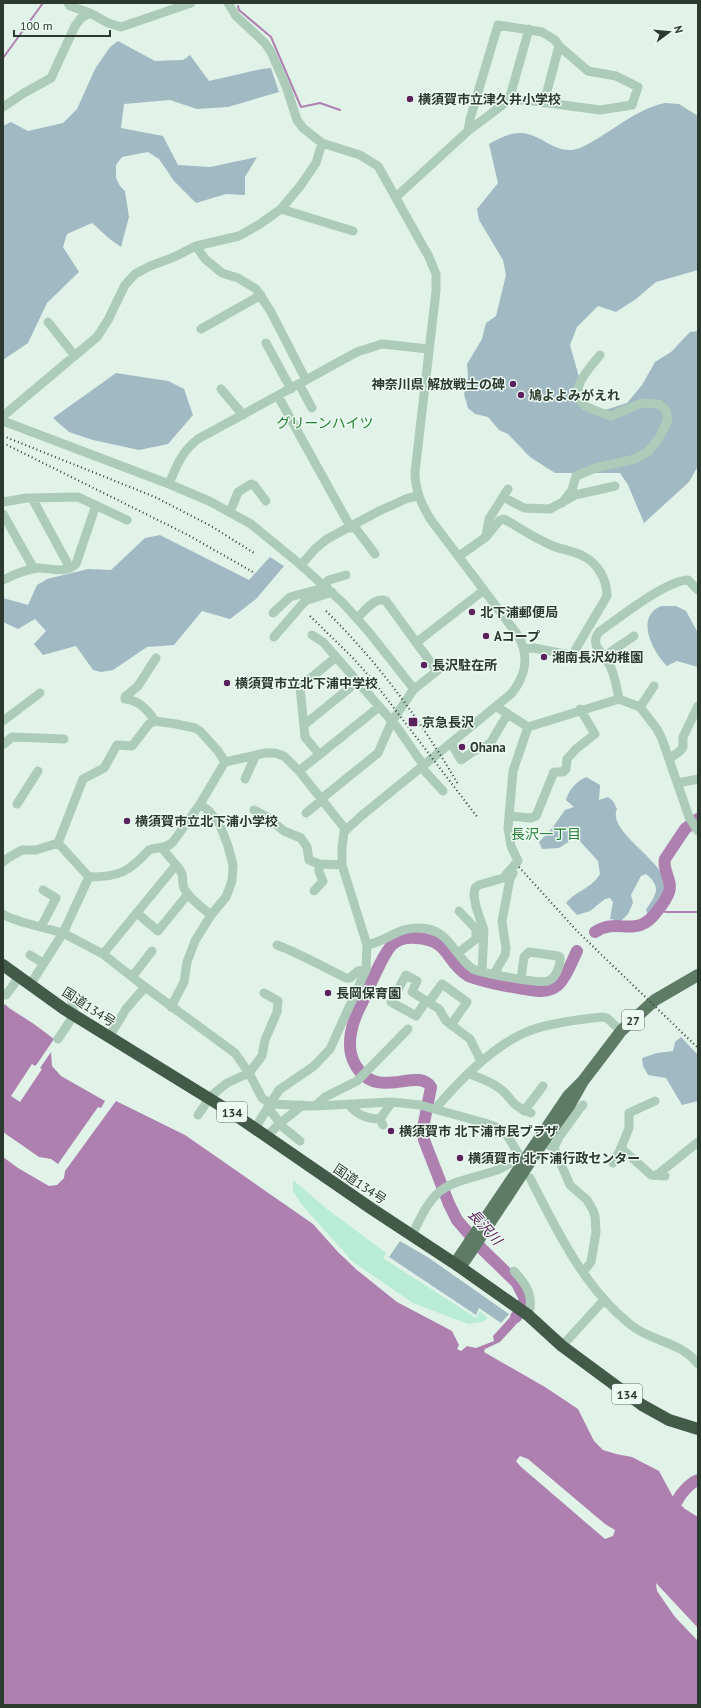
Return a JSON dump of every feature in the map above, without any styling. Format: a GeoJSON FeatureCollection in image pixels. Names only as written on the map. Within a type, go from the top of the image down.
{"type":"FeatureCollection","features":[{"type":"Feature","properties":{"kind":"highway","name":"国道134号"},"geometry":{"type":"LineString","coordinates":[[3,965],[74,1015],[210,1098],[360,1201],[457,1264],[528,1315],[562,1346],[642,1405],[670,1420],[698,1429]]}},
{"type":"Feature","properties":{"kind":"main road","name":"27"},"geometry":{"type":"LineString","coordinates":[[457,1264],[463,1263],[467,1251],[540,1140],[569,1106],[583,1081],[621,1031],[655,1000],[698,974]]}},
{"type":"Feature","properties":{"kind":"street"},"geometry":{"type":"LineString","coordinates":[[68,3],[70,6],[90,13],[108,23],[121,27],[190,3]]}},
{"type":"Feature","properties":{"kind":"street"},"geometry":{"type":"LineString","coordinates":[[228,3],[236,16],[265,43],[271,52],[286,86],[297,120],[308,133],[322,143],[360,155],[378,166],[430,257],[436,274],[436,291],[415,472],[418,496],[431,520],[517,634],[524,648],[525,664],[523,676],[518,686],[497,707],[346,830],[342,840],[342,865],[367,945],[366,970],[330,1049],[314,1066],[279,1090],[255,1128]]}},
{"type":"Feature","properties":{"kind":"street"},"geometry":{"type":"LineString","coordinates":[[3,107],[51,78],[75,26],[81,18],[90,13]]}},
{"type":"Feature","properties":{"kind":"street"},"geometry":{"type":"LineString","coordinates":[[468,132],[470,119],[498,25],[542,32],[555,40],[559,46],[588,71],[616,76],[638,87],[632,105],[600,110],[509,100]]}},
{"type":"Feature","properties":{"kind":"street"},"geometry":{"type":"LineString","coordinates":[[396,197],[468,132],[509,100],[529,29]]}},
{"type":"Feature","properties":{"kind":"street"},"geometry":{"type":"LineString","coordinates":[[544,103],[559,46]]}},
{"type":"Feature","properties":{"kind":"street"},"geometry":{"type":"LineString","coordinates":[[3,416],[98,337],[125,285],[135,274],[196,246],[239,236],[260,224],[281,209],[301,185],[316,163],[322,143]]}},
{"type":"Feature","properties":{"kind":"street"},"geometry":{"type":"LineString","coordinates":[[281,209],[353,231]]}},
{"type":"Feature","properties":{"kind":"street"},"geometry":{"type":"LineString","coordinates":[[196,246],[205,259],[222,273],[238,278],[250,285],[261,296],[271,312],[299,384],[312,408]]}},
{"type":"Feature","properties":{"kind":"street"},"geometry":{"type":"LineString","coordinates":[[201,329],[261,296]]}},
{"type":"Feature","properties":{"kind":"street"},"geometry":{"type":"LineString","coordinates":[[48,322],[75,356]]}},
{"type":"Feature","properties":{"kind":"street"},"geometry":{"type":"LineString","coordinates":[[266,343],[299,384]]}},
{"type":"Feature","properties":{"kind":"street"},"geometry":{"type":"LineString","coordinates":[[169,484],[182,454],[191,444],[357,352],[375,346],[390,344],[429,349]]}},
{"type":"Feature","properties":{"kind":"street"},"geometry":{"type":"LineString","coordinates":[[562,503],[572,490],[576,476],[595,468],[634,459],[649,451],[659,438],[668,420],[666,410],[659,404],[642,403],[611,416],[588,407],[579,400],[576,395],[579,384],[600,354]]}},
{"type":"Feature","properties":{"kind":"street"},"geometry":{"type":"LineString","coordinates":[[221,389],[243,414]]}},
{"type":"Feature","properties":{"kind":"street"},"geometry":{"type":"LineString","coordinates":[[278,396],[353,527],[375,554]]}},
{"type":"Feature","properties":{"kind":"street"},"geometry":{"type":"LineString","coordinates":[[3,421],[169,484],[209,501],[230,512],[268,537],[327,588],[357,618],[414,689]]}},
{"type":"Feature","properties":{"kind":"street"},"geometry":{"type":"LineString","coordinates":[[230,512],[238,492],[251,484],[254,485],[266,501]]}},
{"type":"Feature","properties":{"kind":"street"},"geometry":{"type":"LineString","coordinates":[[503,497],[527,509],[550,509],[575,495],[615,486]]}},
{"type":"Feature","properties":{"kind":"street"},"geometry":{"type":"LineString","coordinates":[[486,537],[489,519],[508,489]]}},
{"type":"Feature","properties":{"kind":"street"},"geometry":{"type":"LineString","coordinates":[[301,565],[321,544],[379,511],[408,498],[418,496]]}},
{"type":"Feature","properties":{"kind":"street"},"geometry":{"type":"LineString","coordinates":[[3,502],[32,498],[78,497],[127,520]]}},
{"type":"Feature","properties":{"kind":"street"},"geometry":{"type":"LineString","coordinates":[[32,498],[70,568]]}},
{"type":"Feature","properties":{"kind":"street"},"geometry":{"type":"LineString","coordinates":[[3,580],[34,569],[63,570],[76,564],[96,505]]}},
{"type":"Feature","properties":{"kind":"street"},"geometry":{"type":"LineString","coordinates":[[3,514],[34,569]]}},
{"type":"Feature","properties":{"kind":"street"},"geometry":{"type":"LineString","coordinates":[[458,556],[486,537],[500,520],[504,520],[554,546],[584,556],[595,565],[602,574],[607,587],[607,596],[574,652],[570,655],[534,648],[524,648]]}},
{"type":"Feature","properties":{"kind":"street"},"geometry":{"type":"LineString","coordinates":[[274,637],[305,601],[327,588],[329,580],[346,575]]}},
{"type":"Feature","properties":{"kind":"street"},"geometry":{"type":"LineString","coordinates":[[619,698],[610,666],[596,648],[595,641],[599,632],[657,592],[682,580],[688,580],[698,590]]}},
{"type":"Feature","properties":{"kind":"street"},"geometry":{"type":"LineString","coordinates":[[274,612],[290,597],[327,588]]}},
{"type":"Feature","properties":{"kind":"street"},"geometry":{"type":"LineString","coordinates":[[417,642],[484,590]]}},
{"type":"Feature","properties":{"kind":"street"},"geometry":{"type":"LineString","coordinates":[[306,813],[378,753],[392,722],[414,689],[437,671],[386,601],[382,599],[377,600],[357,618]]}},
{"type":"Feature","properties":{"kind":"street"},"geometry":{"type":"LineString","coordinates":[[312,635],[323,642],[392,722],[423,767],[443,791]]}},
{"type":"Feature","properties":{"kind":"street"},"geometry":{"type":"LineString","coordinates":[[604,657],[634,636]]}},
{"type":"Feature","properties":{"kind":"street"},"geometry":{"type":"LineString","coordinates":[[319,754],[305,737],[300,687],[336,657]]}},
{"type":"Feature","properties":{"kind":"street"},"geometry":{"type":"LineString","coordinates":[[155,721],[147,710],[131,699],[125,699],[125,697],[138,686],[156,658]]}},
{"type":"Feature","properties":{"kind":"street"},"geometry":{"type":"LineString","coordinates":[[304,725],[357,682]]}},
{"type":"Feature","properties":{"kind":"street"},"geometry":{"type":"LineString","coordinates":[[640,707],[654,686]]}},
{"type":"Feature","properties":{"kind":"street"},"geometry":{"type":"LineString","coordinates":[[3,721],[40,693]]}},
{"type":"Feature","properties":{"kind":"street"},"geometry":{"type":"LineString","coordinates":[[497,707],[507,715],[528,727],[580,709],[619,698],[640,707],[657,729],[670,759],[690,816],[697,830]]}},
{"type":"Feature","properties":{"kind":"street"},"geometry":{"type":"LineString","coordinates":[[670,759],[683,747],[683,737],[698,706]]}},
{"type":"Feature","properties":{"kind":"street"},"geometry":{"type":"LineString","coordinates":[[299,771],[379,707]]}},
{"type":"Feature","properties":{"kind":"street"},"geometry":{"type":"LineString","coordinates":[[510,816],[531,818],[536,816],[554,772],[563,772],[566,769],[567,760],[576,749],[595,734],[580,709]]}},
{"type":"Feature","properties":{"kind":"street"},"geometry":{"type":"LineString","coordinates":[[451,744],[460,760],[474,751],[485,747],[491,742],[507,715]]}},
{"type":"Feature","properties":{"kind":"street"},"geometry":{"type":"LineString","coordinates":[[58,843],[83,779],[104,768],[118,745],[132,746],[149,724],[155,721],[195,728],[207,737],[225,762]]}},
{"type":"Feature","properties":{"kind":"street"},"geometry":{"type":"LineString","coordinates":[[482,972],[484,930],[476,907],[474,895],[476,888],[479,885],[503,878],[519,860],[509,838],[508,828],[513,768],[528,727]]}},
{"type":"Feature","properties":{"kind":"street"},"geometry":{"type":"LineString","coordinates":[[3,742],[4,744],[12,737],[64,739]]}},
{"type":"Feature","properties":{"kind":"street"},"geometry":{"type":"LineString","coordinates":[[89,877],[121,873],[134,866],[149,850],[170,845],[200,804],[225,762],[256,755],[275,753],[284,756],[299,771],[346,830]]}},
{"type":"Feature","properties":{"kind":"street"},"geometry":{"type":"LineString","coordinates":[[245,779],[256,755]]}},
{"type":"Feature","properties":{"kind":"street"},"geometry":{"type":"LineString","coordinates":[[17,804],[38,771]]}},
{"type":"Feature","properties":{"kind":"street"},"geometry":{"type":"LineString","coordinates":[[678,783],[698,779]]}},
{"type":"Feature","properties":{"kind":"street"},"geometry":{"type":"LineString","coordinates":[[171,1007],[184,982],[187,962],[195,941],[211,915],[226,897],[232,881],[232,865],[228,846],[220,825],[209,811],[200,804]]}},
{"type":"Feature","properties":{"kind":"street"},"geometry":{"type":"LineString","coordinates":[[254,810],[267,817],[284,831],[301,838],[307,847],[309,860],[319,864],[342,865]]}},
{"type":"Feature","properties":{"kind":"street"},"geometry":{"type":"LineString","coordinates":[[3,862],[22,850],[36,850],[58,843]]}},
{"type":"Feature","properties":{"kind":"street"},"geometry":{"type":"LineString","coordinates":[[58,843],[89,877]]}},
{"type":"Feature","properties":{"kind":"street"},"geometry":{"type":"LineString","coordinates":[[162,848],[183,874],[183,888],[211,915]]}},
{"type":"Feature","properties":{"kind":"street"},"geometry":{"type":"LineString","coordinates":[[314,891],[323,881],[319,872],[319,864]]}},
{"type":"Feature","properties":{"kind":"street"},"geometry":{"type":"LineString","coordinates":[[103,954],[176,865]]}},
{"type":"Feature","properties":{"kind":"street"},"geometry":{"type":"LineString","coordinates":[[494,974],[505,955],[506,949],[502,921],[510,879],[513,873],[510,869]]}},
{"type":"Feature","properties":{"kind":"street"},"geometry":{"type":"LineString","coordinates":[[30,985],[62,932],[89,877]]}},
{"type":"Feature","properties":{"kind":"street"},"geometry":{"type":"LineString","coordinates":[[41,927],[56,898],[43,890]]}},
{"type":"Feature","properties":{"kind":"street"},"geometry":{"type":"LineString","coordinates":[[137,913],[158,931],[188,894]]}},
{"type":"Feature","properties":{"kind":"street"},"geometry":{"type":"LineString","coordinates":[[458,953],[476,939],[476,929],[459,911]]}},
{"type":"Feature","properties":{"kind":"street"},"geometry":{"type":"LineString","coordinates":[[3,914],[22,922],[62,932],[103,954],[171,1007],[235,1053],[249,1072],[262,1098],[270,1106],[280,1123],[300,1141]]}},
{"type":"Feature","properties":{"kind":"street"},"geometry":{"type":"LineString","coordinates":[[367,945],[396,932],[413,928],[429,930],[441,935],[473,968],[482,972],[521,979],[542,982],[548,981],[556,972],[560,957],[529,952],[524,957],[521,979]]}},
{"type":"Feature","properties":{"kind":"street"},"geometry":{"type":"LineString","coordinates":[[277,945],[299,953],[316,964],[346,978],[350,978],[358,971],[366,970]]}},
{"type":"Feature","properties":{"kind":"street"},"geometry":{"type":"LineString","coordinates":[[132,977],[152,951]]}},
{"type":"Feature","properties":{"kind":"street"},"geometry":{"type":"LineString","coordinates":[[30,955],[43,963]]}},
{"type":"Feature","properties":{"kind":"street"},"geometry":{"type":"LineString","coordinates":[[451,1026],[467,1002],[442,984],[427,1002],[416,1016],[391,1002],[406,975],[418,981],[412,992],[427,1002],[439,1009],[446,1022],[451,1026],[470,1039],[481,1062]]}},
{"type":"Feature","properties":{"kind":"street"},"geometry":{"type":"LineString","coordinates":[[6,994],[19,977]]}},
{"type":"Feature","properties":{"kind":"street"},"geometry":{"type":"LineString","coordinates":[[109,1037],[126,1009],[145,987]]}},
{"type":"Feature","properties":{"kind":"street"},"geometry":{"type":"LineString","coordinates":[[198,1115],[210,1098],[226,1083],[249,1072],[262,1056],[265,1040],[277,1012],[278,1001],[264,993]]}},
{"type":"Feature","properties":{"kind":"street"},"geometry":{"type":"LineString","coordinates":[[58,1039],[74,1015],[72,1001]]}},
{"type":"Feature","properties":{"kind":"street"},"geometry":{"type":"LineString","coordinates":[[432,1108],[495,1050],[521,1034],[538,1028],[602,1017],[606,1018],[621,1031]]}},
{"type":"Feature","properties":{"kind":"street"},"geometry":{"type":"LineString","coordinates":[[315,1106],[325,1097],[357,1081],[408,1029]]}},
{"type":"Feature","properties":{"kind":"street"},"geometry":{"type":"LineString","coordinates":[[469,1074],[495,1085],[505,1093],[512,1104],[527,1112],[543,1086]]}},
{"type":"Feature","properties":{"kind":"street"},"geometry":{"type":"LineString","coordinates":[[613,1164],[629,1128],[629,1113],[655,1101]]}},
{"type":"Feature","properties":{"kind":"street"},"geometry":{"type":"LineString","coordinates":[[270,1106],[349,1105],[392,1102],[420,1105],[496,1127],[507,1135],[518,1154],[515,1160],[496,1171],[452,1182],[438,1192],[429,1203],[412,1234]]}},
{"type":"Feature","properties":{"kind":"street"},"geometry":{"type":"LineString","coordinates":[[349,1105],[353,1111],[368,1119],[381,1122],[392,1102]]}},
{"type":"Feature","properties":{"kind":"street"},"geometry":{"type":"LineString","coordinates":[[267,1136],[280,1123],[303,1105]]}},
{"type":"Feature","properties":{"kind":"street"},"geometry":{"type":"LineString","coordinates":[[554,1148],[559,1137],[583,1105]]}},
{"type":"Feature","properties":{"kind":"street"},"geometry":{"type":"LineString","coordinates":[[540,1140],[554,1148],[570,1185],[592,1205],[595,1216],[595,1242],[591,1262],[583,1272]]}},
{"type":"Feature","properties":{"kind":"street"},"geometry":{"type":"LineString","coordinates":[[621,1148],[651,1175],[661,1176],[698,1142]]}},
{"type":"Feature","properties":{"kind":"street"},"geometry":{"type":"LineString","coordinates":[[530,1178],[551,1220],[583,1272],[604,1300],[634,1328],[683,1349],[698,1364]]}},
{"type":"Feature","properties":{"kind":"street"},"geometry":{"type":"LineString","coordinates":[[514,1271],[523,1280],[530,1292],[531,1308],[528,1315]]}},
{"type":"Feature","properties":{"kind":"street"},"geometry":{"type":"LineString","coordinates":[[562,1346],[604,1300]]}},
{"type":"Feature","properties":{"kind":"shaded area"},"geometry":{"type":"Polygon","coordinates":[[[118,41],[155,61],[183,60],[190,55],[209,81],[271,68],[279,92],[228,107],[197,109],[170,100],[124,104],[121,128],[163,136],[178,165],[210,167],[257,157],[245,177],[245,195],[226,194],[196,203],[174,181],[159,159],[148,152],[122,157],[116,165],[116,178],[120,186],[125,191],[129,217],[121,247],[92,223],[67,234],[63,247],[79,272],[47,303],[28,343],[3,360],[3,126],[11,122],[28,131],[63,123],[77,109],[95,69],[110,47],[118,41]]]}},
{"type":"Feature","properties":{"kind":"shaded area"},"geometry":{"type":"Polygon","coordinates":[[[665,103],[679,104],[698,116],[698,270],[656,282],[636,299],[616,312],[598,306],[577,327],[570,345],[586,402],[605,410],[627,403],[642,385],[655,362],[671,352],[690,332],[698,331],[698,466],[689,482],[644,523],[628,485],[620,473],[555,473],[530,457],[508,434],[499,430],[488,417],[475,414],[468,408],[464,394],[468,377],[467,364],[482,339],[486,323],[496,316],[506,275],[503,260],[479,220],[477,209],[498,183],[489,144],[513,134],[525,133],[558,148],[572,150],[583,147],[639,113],[656,105],[665,103]]]}},
{"type":"Feature","properties":{"kind":"shaded area"},"geometry":{"type":"Polygon","coordinates":[[[116,373],[168,381],[184,389],[193,415],[168,444],[139,450],[93,440],[69,432],[53,418],[116,373]]]}},
{"type":"Feature","properties":{"kind":"shaded area"},"geometry":{"type":"Polygon","coordinates":[[[160,535],[249,580],[270,557],[284,566],[256,599],[230,619],[202,611],[174,645],[147,647],[113,670],[101,672],[93,670],[76,646],[43,655],[34,644],[46,631],[35,619],[18,629],[3,622],[3,598],[28,605],[37,585],[47,579],[88,569],[111,570],[145,538],[160,535]]]}},
{"type":"Feature","properties":{"kind":"shaded area"},"geometry":{"type":"Polygon","coordinates":[[[661,606],[676,606],[686,611],[698,633],[698,667],[677,661],[667,666],[656,652],[649,634],[648,626],[649,618],[653,611],[661,606]]]}},
{"type":"Feature","properties":{"kind":"shaded area"},"geometry":{"type":"Polygon","coordinates":[[[586,777],[600,785],[599,800],[608,797],[613,801],[617,809],[616,818],[621,828],[658,869],[665,879],[666,889],[664,896],[648,914],[646,910],[656,892],[656,888],[654,883],[646,874],[641,876],[631,895],[633,903],[628,914],[621,921],[610,919],[613,902],[610,898],[605,899],[590,911],[577,915],[566,903],[592,883],[600,874],[598,861],[577,838],[559,848],[542,849],[539,842],[553,827],[565,810],[574,807],[566,800],[567,796],[574,786],[586,777]]]}},
{"type":"Feature","properties":{"kind":"shaded area"},"geometry":{"type":"Polygon","coordinates":[[[5,1004],[54,1039],[37,1064],[35,1066],[32,1064],[11,1096],[20,1102],[42,1069],[40,1068],[51,1052],[52,1066],[61,1076],[105,1101],[101,1108],[98,1107],[58,1164],[51,1159],[39,1157],[3,1132],[3,1007],[5,1004]]]}},
{"type":"Feature","properties":{"kind":"shaded area"},"geometry":{"type":"Polygon","coordinates":[[[681,1037],[698,1055],[698,1101],[682,1105],[666,1078],[648,1075],[643,1066],[642,1058],[657,1053],[673,1051],[675,1042],[681,1037]]]}},
{"type":"Feature","properties":{"kind":"shaded area"},"geometry":{"type":"Polygon","coordinates":[[[116,1101],[185,1135],[313,1224],[338,1252],[357,1270],[397,1302],[452,1331],[459,1345],[457,1349],[461,1351],[467,1346],[476,1348],[494,1341],[493,1336],[513,1314],[521,1319],[500,1342],[485,1349],[484,1352],[545,1387],[578,1409],[594,1441],[603,1450],[632,1457],[659,1471],[673,1497],[685,1509],[698,1517],[698,1705],[3,1705],[3,1157],[18,1168],[49,1186],[57,1185],[64,1178],[65,1171],[116,1101]]]}},
{"type":"Feature","properties":{"kind":"shaded area"},"geometry":{"type":"Polygon","coordinates":[[[400,1241],[429,1258],[509,1314],[501,1323],[479,1308],[476,1315],[389,1257],[400,1241]]]}},
{"type":"Feature","properties":{"kind":"sand"},"geometry":{"type":"Polygon","coordinates":[[[293,1180],[327,1209],[386,1253],[383,1258],[476,1318],[480,1311],[488,1318],[482,1322],[468,1324],[413,1303],[353,1262],[302,1205],[293,1191],[293,1180]]]}},
{"type":"Feature","properties":{"kind":"pier"},"geometry":{"type":"Polygon","coordinates":[[[520,1456],[528,1459],[605,1524],[615,1530],[613,1536],[605,1539],[520,1466],[516,1461],[520,1456]]]}},
{"type":"Feature","properties":{"kind":"pier"},"geometry":{"type":"Polygon","coordinates":[[[656,1583],[698,1628],[698,1641],[675,1617],[657,1591],[656,1583]]]}},
{"type":"Feature","properties":{"kind":"waterway"},"geometry":{"type":"LineString","coordinates":[[3,58],[43,3]]}},
{"type":"Feature","properties":{"kind":"waterway"},"geometry":{"type":"LineString","coordinates":[[238,6],[239,10],[271,37],[301,107],[320,103],[340,110]]}},
{"type":"Feature","properties":{"kind":"waterway","name":"長沢川"},"geometry":{"type":"LineString","coordinates":[[595,932],[612,926],[635,926],[650,919],[663,904],[669,892],[670,883],[665,868],[665,859],[685,829],[698,819]]}},
{"type":"Feature","properties":{"kind":"waterway"},"geometry":{"type":"LineString","coordinates":[[658,910],[666,912],[698,912]]}},
{"type":"Feature","properties":{"kind":"waterway","name":"長沢川"},"geometry":{"type":"LineString","coordinates":[[516,1317],[522,1308],[525,1299],[517,1283],[481,1248],[457,1220],[449,1204],[424,1140],[423,1128],[431,1087],[425,1082],[416,1080],[386,1083],[375,1082],[365,1076],[352,1059],[350,1051],[351,1034],[355,1018],[372,980],[385,954],[395,942],[407,938],[427,940],[441,947],[455,964],[467,975],[503,985],[541,991],[552,989],[561,982],[567,973],[577,951]]}},
{"type":"Feature","properties":{"kind":"waterway"},"geometry":{"type":"LineString","coordinates":[[677,1501],[686,1489],[698,1480]]}},
{"type":"Feature","properties":{"kind":"railway"},"geometry":{"type":"LineString","coordinates":[[3,436],[155,497],[211,526],[254,553]]}},
{"type":"Feature","properties":{"kind":"railway"},"geometry":{"type":"LineString","coordinates":[[3,443],[188,535],[253,572]]}},
{"type":"Feature","properties":{"kind":"railway"},"geometry":{"type":"LineString","coordinates":[[326,611],[345,630],[398,693],[414,715],[458,784]]}},
{"type":"Feature","properties":{"kind":"railway"},"geometry":{"type":"LineString","coordinates":[[310,616],[371,678],[478,818]]}},
{"type":"Feature","properties":{"kind":"railway"},"geometry":{"type":"LineString","coordinates":[[519,867],[577,931],[698,1048]]}},
{"type":"Feature","properties":{"kind":"place","name":"横須賀市立津久井小学校"},"geometry":{"type":"Point","coordinates":[410,99]}},
{"type":"Feature","properties":{"kind":"place","name":"神奈川県 解放戦士の碑"},"geometry":{"type":"Point","coordinates":[513,384]}},
{"type":"Feature","properties":{"kind":"place","name":"鳩よよみがえれ"},"geometry":{"type":"Point","coordinates":[521,395]}},
{"type":"Feature","properties":{"kind":"place","name":"北下浦郵便局"},"geometry":{"type":"Point","coordinates":[472,612]}},
{"type":"Feature","properties":{"kind":"place","name":"Aコープ"},"geometry":{"type":"Point","coordinates":[486,636]}},
{"type":"Feature","properties":{"kind":"place","name":"湘南長沢幼稚園"},"geometry":{"type":"Point","coordinates":[544,657]}},
{"type":"Feature","properties":{"kind":"place","name":"長沢駐在所"},"geometry":{"type":"Point","coordinates":[424,665]}},
{"type":"Feature","properties":{"kind":"place","name":"横須賀市立北下浦中学校"},"geometry":{"type":"Point","coordinates":[227,683]}},
{"type":"Feature","properties":{"kind":"place","name":"京急長沢"},"geometry":{"type":"Point","coordinates":[413,722]}},
{"type":"Feature","properties":{"kind":"place","name":"Ohana"},"geometry":{"type":"Point","coordinates":[462,747]}},
{"type":"Feature","properties":{"kind":"place","name":"横須賀市立北下浦小学校"},"geometry":{"type":"Point","coordinates":[127,821]}},
{"type":"Feature","properties":{"kind":"place","name":"長岡保育園"},"geometry":{"type":"Point","coordinates":[328,993]}},
{"type":"Feature","properties":{"kind":"place","name":"横須賀市 北下浦市民プラザ"},"geometry":{"type":"Point","coordinates":[391,1131]}},
{"type":"Feature","properties":{"kind":"place","name":"横須賀市 北下浦行政センター"},"geometry":{"type":"Point","coordinates":[460,1158]}},
{"type":"Feature","properties":{"kind":"district","name":"グリーンハイツ"},"geometry":{"type":"Point","coordinates":[325,423]}},
{"type":"Feature","properties":{"kind":"district","name":"長沢一丁目"},"geometry":{"type":"Point","coordinates":[546,834]}}]}
